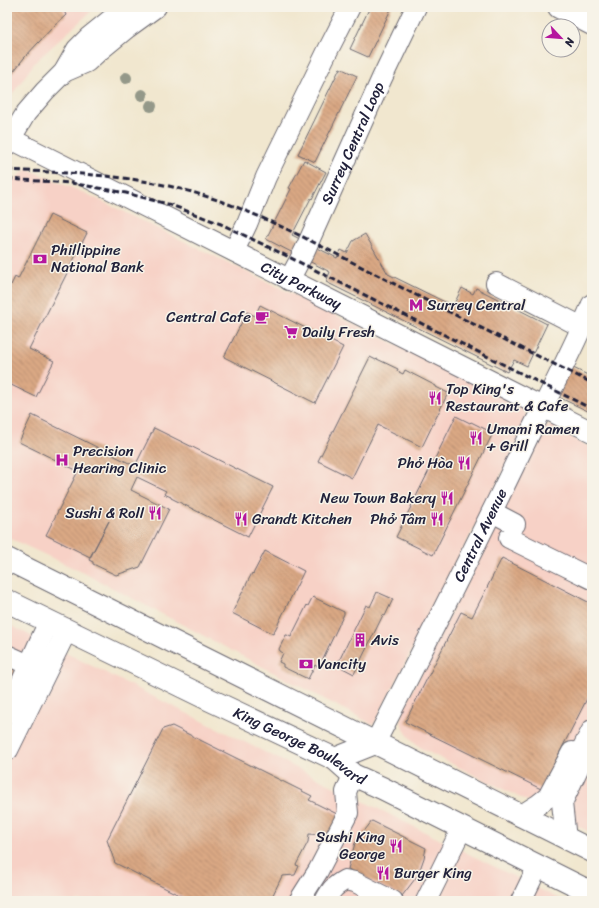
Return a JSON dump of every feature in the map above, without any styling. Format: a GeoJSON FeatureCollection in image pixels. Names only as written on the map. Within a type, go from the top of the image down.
{"type":"FeatureCollection","features":[{"type":"Feature","properties":{"kind":"main road"},"geometry":{"type":"LineString","coordinates":[[559,7],[592,24]]}},
{"type":"Feature","properties":{"kind":"main road"},"geometry":{"type":"LineString","coordinates":[[7,560],[592,851]]}},
{"type":"Feature","properties":{"kind":"main road","name":"King George Boulevard"},"geometry":{"type":"LineString","coordinates":[[7,601],[335,759],[353,775],[592,893]]}},
{"type":"Feature","properties":{"kind":"main road"},"geometry":{"type":"LineString","coordinates":[[335,759],[375,743]]}},
{"type":"Feature","properties":{"kind":"street"},"geometry":{"type":"LineString","coordinates":[[9,142],[30,107],[64,72],[77,49],[88,37],[126,7]]}},
{"type":"Feature","properties":{"kind":"street"},"geometry":{"type":"LineString","coordinates":[[64,72],[87,62],[156,7]]}},
{"type":"Feature","properties":{"kind":"street"},"geometry":{"type":"LineString","coordinates":[[234,251],[248,224],[266,177],[350,7]]}},
{"type":"Feature","properties":{"kind":"street","name":"Surrey Central Loop"},"geometry":{"type":"LineString","coordinates":[[289,280],[304,252],[382,78],[416,7]]}},
{"type":"Feature","properties":{"kind":"street","name":"City Parkway"},"geometry":{"type":"LineString","coordinates":[[9,142],[234,251],[592,432]]}},
{"type":"Feature","properties":{"kind":"street"},"geometry":{"type":"LineString","coordinates":[[496,283],[587,321]]}},
{"type":"Feature","properties":{"kind":"street","name":"Central Avenue"},"geometry":{"type":"LineString","coordinates":[[375,743],[587,321],[592,304]]}},
{"type":"Feature","properties":{"kind":"street"},"geometry":{"type":"LineString","coordinates":[[492,512],[512,531],[592,579]]}},
{"type":"Feature","properties":{"kind":"street"},"geometry":{"type":"LineString","coordinates":[[7,713],[29,666],[58,626]]}},
{"type":"Feature","properties":{"kind":"street"},"geometry":{"type":"LineString","coordinates":[[8,750],[58,626]]}},
{"type":"Feature","properties":{"kind":"street"},"geometry":{"type":"LineString","coordinates":[[7,655],[29,666]]}},
{"type":"Feature","properties":{"kind":"street"},"geometry":{"type":"LineString","coordinates":[[566,839],[562,803],[583,758],[582,749],[592,730]]}},
{"type":"Feature","properties":{"kind":"street"},"geometry":{"type":"LineString","coordinates":[[520,816],[548,797],[571,752],[582,749]]}},
{"type":"Feature","properties":{"kind":"street"},"geometry":{"type":"LineString","coordinates":[[299,901],[318,872],[348,813],[346,792],[353,775]]}},
{"type":"Feature","properties":{"kind":"street"},"geometry":{"type":"LineString","coordinates":[[426,901],[462,828]]}},
{"type":"Feature","properties":{"kind":"street"},"geometry":{"type":"LineString","coordinates":[[520,901],[538,866]]}},
{"type":"Feature","properties":{"kind":"street"},"geometry":{"type":"LineString","coordinates":[[325,901],[331,890],[337,884],[345,880],[356,882],[393,901]]}},
{"type":"Feature","properties":{"kind":"shaded area"},"geometry":{"type":"Polygon","coordinates":[[[7,7],[96,7],[35,62],[7,102],[7,7]]]}},
{"type":"Feature","properties":{"kind":"shaded area"},"geometry":{"type":"Polygon","coordinates":[[[27,169],[89,195],[516,403],[524,410],[527,419],[525,428],[374,724],[82,572],[7,537],[7,185],[27,169]]]}},
{"type":"Feature","properties":{"kind":"shaded area"},"geometry":{"type":"Polygon","coordinates":[[[559,425],[564,428],[571,437],[592,448],[592,833],[422,749],[409,737],[402,725],[401,719],[402,712],[537,437],[544,428],[559,425]]]}},
{"type":"Feature","properties":{"kind":"shaded area"},"geometry":{"type":"Polygon","coordinates":[[[7,624],[58,649],[563,901],[7,901],[7,624]]]}},
{"type":"Feature","properties":{"kind":"building"},"geometry":{"type":"Polygon","coordinates":[[[7,7],[62,7],[66,15],[24,58],[7,80],[7,7]]]}},
{"type":"Feature","properties":{"kind":"building"},"geometry":{"type":"Polygon","coordinates":[[[370,7],[392,7],[368,57],[350,49],[370,7]]]}},
{"type":"Feature","properties":{"kind":"building"},"geometry":{"type":"Polygon","coordinates":[[[340,68],[357,76],[315,162],[298,154],[340,68]]]}},
{"type":"Feature","properties":{"kind":"building"},"geometry":{"type":"Polygon","coordinates":[[[304,160],[326,172],[292,235],[337,258],[341,250],[347,253],[353,241],[365,234],[388,274],[453,306],[462,288],[473,294],[476,288],[547,324],[527,366],[514,360],[507,372],[326,282],[330,272],[266,239],[291,189],[289,188],[304,160]]]}},
{"type":"Feature","properties":{"kind":"building"},"geometry":{"type":"Polygon","coordinates":[[[50,215],[87,233],[29,349],[54,361],[36,397],[7,383],[7,283],[11,285],[15,277],[18,279],[50,215]]]}},
{"type":"Feature","properties":{"kind":"building"},"geometry":{"type":"Polygon","coordinates":[[[260,305],[343,347],[315,403],[224,357],[247,312],[255,316],[260,305]]]}},
{"type":"Feature","properties":{"kind":"building"},"geometry":{"type":"Polygon","coordinates":[[[370,357],[398,369],[397,371],[403,374],[405,370],[448,393],[422,447],[378,425],[352,478],[318,461],[370,357]]]}},
{"type":"Feature","properties":{"kind":"building"},"geometry":{"type":"Polygon","coordinates":[[[569,366],[592,377],[592,413],[554,395],[569,366]]]}},
{"type":"Feature","properties":{"kind":"building"},"geometry":{"type":"Polygon","coordinates":[[[32,415],[135,466],[154,428],[273,487],[248,537],[171,498],[164,494],[166,491],[137,477],[131,490],[169,509],[140,567],[116,575],[93,564],[93,562],[89,560],[109,521],[90,557],[46,535],[78,471],[19,442],[32,415]]]}},
{"type":"Feature","properties":{"kind":"building"},"geometry":{"type":"Polygon","coordinates":[[[456,416],[491,432],[492,435],[433,555],[396,537],[456,416]]]}},
{"type":"Feature","properties":{"kind":"building"},"geometry":{"type":"Polygon","coordinates":[[[265,551],[304,571],[273,634],[232,613],[265,551]]]}},
{"type":"Feature","properties":{"kind":"building"},"geometry":{"type":"Polygon","coordinates":[[[502,558],[592,604],[592,691],[541,789],[405,722],[461,612],[472,617],[502,558]]]}},
{"type":"Feature","properties":{"kind":"building","name":"Avis"},"geometry":{"type":"Polygon","coordinates":[[[377,592],[393,599],[385,616],[383,615],[354,674],[337,665],[366,605],[370,607],[377,592]]]}},
{"type":"Feature","properties":{"kind":"building"},"geometry":{"type":"Polygon","coordinates":[[[313,597],[344,612],[344,614],[319,667],[315,665],[308,679],[283,667],[283,664],[279,662],[283,653],[279,649],[286,635],[291,637],[307,605],[308,606],[313,597]]]}},
{"type":"Feature","properties":{"kind":"building"},"geometry":{"type":"Polygon","coordinates":[[[7,662],[16,668],[18,676],[7,704],[7,662]]]}},
{"type":"Feature","properties":{"kind":"building"},"geometry":{"type":"Polygon","coordinates":[[[172,726],[312,796],[309,800],[341,816],[330,838],[325,835],[309,834],[308,842],[296,865],[299,866],[295,875],[282,876],[270,901],[191,901],[115,863],[107,840],[163,729],[172,726]]]}},
{"type":"Feature","properties":{"kind":"building"},"geometry":{"type":"Polygon","coordinates":[[[372,821],[426,848],[418,875],[402,896],[348,869],[355,843],[372,821]]]}},
{"type":"Feature","properties":{"kind":"railway"},"geometry":{"type":"LineString","coordinates":[[7,170],[71,173],[156,183],[231,205],[257,215],[308,239],[435,305],[592,383]]}},
{"type":"Feature","properties":{"kind":"railway"},"geometry":{"type":"LineString","coordinates":[[7,179],[71,183],[126,193],[171,205],[221,224],[592,409]]}},
{"type":"Feature","properties":{"kind":"place","name":"Phillippine National Bank"},"geometry":{"type":"Point","coordinates":[40,259]}},
{"type":"Feature","properties":{"kind":"place","name":"Surrey Central"},"geometry":{"type":"Point","coordinates":[416,305]}},
{"type":"Feature","properties":{"kind":"place","name":"Central Cafe"},"geometry":{"type":"Point","coordinates":[262,317]}},
{"type":"Feature","properties":{"kind":"place","name":"Daily Fresh"},"geometry":{"type":"Point","coordinates":[291,332]}},
{"type":"Feature","properties":{"kind":"place","name":"Top King's Restaurant & Cafe"},"geometry":{"type":"Point","coordinates":[435,398]}},
{"type":"Feature","properties":{"kind":"place","name":"Umami Ramen + Grill"},"geometry":{"type":"Point","coordinates":[476,438]}},
{"type":"Feature","properties":{"kind":"place","name":"Precision Hearing Clinic"},"geometry":{"type":"Point","coordinates":[62,460]}},
{"type":"Feature","properties":{"kind":"place","name":"Phở Hòa"},"geometry":{"type":"Point","coordinates":[464,463]}},
{"type":"Feature","properties":{"kind":"place","name":"New Town Bakery"},"geometry":{"type":"Point","coordinates":[447,498]}},
{"type":"Feature","properties":{"kind":"place","name":"Sushi & Roll"},"geometry":{"type":"Point","coordinates":[155,513]}},
{"type":"Feature","properties":{"kind":"place","name":"Grandt Kitchen"},"geometry":{"type":"Point","coordinates":[241,519]}},
{"type":"Feature","properties":{"kind":"place","name":"Phở Tâm"},"geometry":{"type":"Point","coordinates":[437,519]}},
{"type":"Feature","properties":{"kind":"place","name":"Avis"},"geometry":{"type":"Point","coordinates":[360,640]}},
{"type":"Feature","properties":{"kind":"place","name":"Vancity"},"geometry":{"type":"Point","coordinates":[306,664]}},
{"type":"Feature","properties":{"kind":"place","name":"Sushi King George"},"geometry":{"type":"Point","coordinates":[396,846]}},
{"type":"Feature","properties":{"kind":"place","name":"Burger King"},"geometry":{"type":"Point","coordinates":[383,873]}}]}
